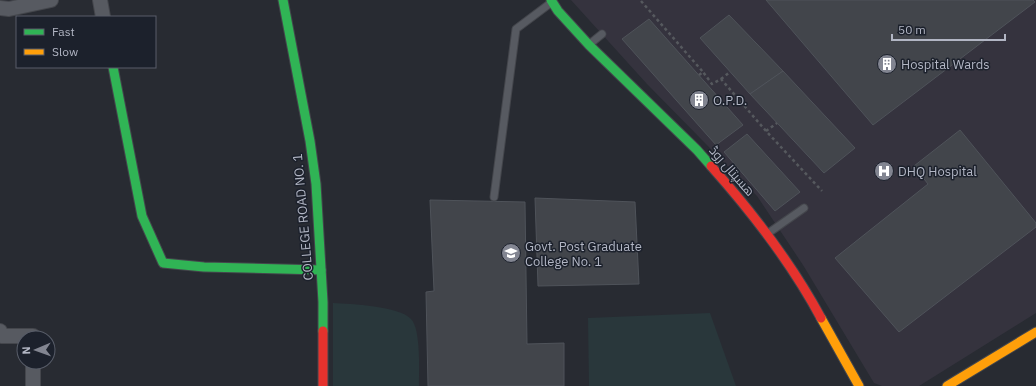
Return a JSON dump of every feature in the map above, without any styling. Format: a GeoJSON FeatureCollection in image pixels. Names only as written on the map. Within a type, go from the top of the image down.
{"type":"FeatureCollection","features":[{"type":"Feature","properties":{"kind":"main road","name":"COLLEGE ROAD NO. 1"},"geometry":{"type":"LineString","coordinates":[[283,0],[310,140],[316,184],[323,302],[322,386]]}},
{"type":"Feature","properties":{"kind":"main road","name":"ھسپتال روڈ"},"geometry":{"type":"LineString","coordinates":[[551,1],[558,11],[589,45],[697,150],[742,201],[807,292],[859,386]]}},
{"type":"Feature","properties":{"kind":"main road"},"geometry":{"type":"LineString","coordinates":[[113,68],[142,216],[163,263],[204,267],[321,270]]}},
{"type":"Feature","properties":{"kind":"main road"},"geometry":{"type":"LineString","coordinates":[[947,386],[1036,332]]}},
{"type":"Feature","properties":{"kind":"street"},"geometry":{"type":"LineString","coordinates":[[0,8],[9,9],[51,0]]}},
{"type":"Feature","properties":{"kind":"street"},"geometry":{"type":"LineString","coordinates":[[100,0],[103,16]]}},
{"type":"Feature","properties":{"kind":"street"},"geometry":{"type":"LineString","coordinates":[[0,331],[2,336],[16,336]]}},
{"type":"Feature","properties":{"kind":"street"},"geometry":{"type":"LineString","coordinates":[[33,370],[33,386]]}},
{"type":"Feature","properties":{"kind":"lane"},"geometry":{"type":"LineString","coordinates":[[494,197],[516,29],[551,1]]}},
{"type":"Feature","properties":{"kind":"lane"},"geometry":{"type":"LineString","coordinates":[[589,45],[602,34]]}},
{"type":"Feature","properties":{"kind":"lane"},"geometry":{"type":"LineString","coordinates":[[766,234],[804,208]]}},
{"type":"Feature","properties":{"kind":"path"},"geometry":{"type":"LineString","coordinates":[[641,1],[712,84],[730,72]]}},
{"type":"Feature","properties":{"kind":"path"},"geometry":{"type":"LineString","coordinates":[[699,75],[703,72]]}},
{"type":"Feature","properties":{"kind":"path"},"geometry":{"type":"LineString","coordinates":[[721,78],[766,131],[822,190]]}},
{"type":"Feature","properties":{"kind":"path"},"geometry":{"type":"LineString","coordinates":[[766,131],[777,123]]}},
{"type":"Feature","properties":{"kind":"shaded area","name":"DHQ Hospital"},"geometry":{"type":"Polygon","coordinates":[[[571,0],[1036,0],[1036,313],[919,386],[882,386],[874,383],[803,265],[757,196],[647,84],[571,0]]]}},
{"type":"Feature","properties":{"kind":"shaded area"},"geometry":{"type":"Polygon","coordinates":[[[333,303],[386,308],[396,311],[411,319],[414,324],[418,341],[419,386],[333,386],[333,303]]]}},
{"type":"Feature","properties":{"kind":"shaded area"},"geometry":{"type":"Polygon","coordinates":[[[710,313],[736,386],[589,386],[588,318],[710,313]]]}},
{"type":"Feature","properties":{"kind":"building","name":"Hospital Wards"},"geometry":{"type":"Polygon","coordinates":[[[766,0],[1033,0],[1035,2],[873,125],[766,0]]]}},
{"type":"Feature","properties":{"kind":"building"},"geometry":{"type":"Polygon","coordinates":[[[729,15],[783,71],[750,94],[700,38],[729,15]]]}},
{"type":"Feature","properties":{"kind":"building","name":"O.P.D."},"geometry":{"type":"Polygon","coordinates":[[[649,19],[743,125],[716,145],[622,39],[649,19]]]}},
{"type":"Feature","properties":{"kind":"building"},"geometry":{"type":"Polygon","coordinates":[[[783,71],[855,148],[824,173],[750,94],[783,71]]]}},
{"type":"Feature","properties":{"kind":"building"},"geometry":{"type":"Polygon","coordinates":[[[960,130],[1036,223],[1036,227],[899,332],[835,258],[928,184],[914,166],[960,130]]]}},
{"type":"Feature","properties":{"kind":"building"},"geometry":{"type":"Polygon","coordinates":[[[747,134],[800,192],[775,211],[724,152],[747,134]]]}},
{"type":"Feature","properties":{"kind":"building"},"geometry":{"type":"Polygon","coordinates":[[[535,198],[635,202],[639,284],[538,286],[535,198]]]}},
{"type":"Feature","properties":{"kind":"building"},"geometry":{"type":"Polygon","coordinates":[[[430,200],[525,202],[527,344],[564,343],[564,386],[428,386],[426,292],[434,291],[430,200]]]}},
{"type":"Feature","properties":{"kind":"traffic: fast"},"geometry":{"type":"LineString","coordinates":[[283,0],[310,141],[316,184],[323,302],[323,331]]}},
{"type":"Feature","properties":{"kind":"traffic: fast"},"geometry":{"type":"LineString","coordinates":[[551,0],[558,11],[589,45],[697,150],[711,166]]}},
{"type":"Feature","properties":{"kind":"traffic: fast"},"geometry":{"type":"LineString","coordinates":[[113,68],[142,216],[163,263],[204,267],[321,270]]}},
{"type":"Feature","properties":{"kind":"traffic: slow"},"geometry":{"type":"LineString","coordinates":[[821,318],[859,386]]}},
{"type":"Feature","properties":{"kind":"traffic: slow"},"geometry":{"type":"LineString","coordinates":[[947,386],[1036,332]]}},
{"type":"Feature","properties":{"kind":"traffic: jam"},"geometry":{"type":"LineString","coordinates":[[711,166],[741,201],[784,258],[821,318]]}},
{"type":"Feature","properties":{"kind":"traffic: jam"},"geometry":{"type":"LineString","coordinates":[[323,331],[323,386]]}},
{"type":"Feature","properties":{"kind":"place","name":"Hospital Wards"},"geometry":{"type":"Point","coordinates":[887,64]}},
{"type":"Feature","properties":{"kind":"place","name":"O.P.D."},"geometry":{"type":"Point","coordinates":[699,100]}},
{"type":"Feature","properties":{"kind":"place","name":"DHQ Hospital"},"geometry":{"type":"Point","coordinates":[884,171]}},
{"type":"Feature","properties":{"kind":"place","name":"Govt. Post Graduate College No. 1"},"geometry":{"type":"Point","coordinates":[511,253]}}]}
